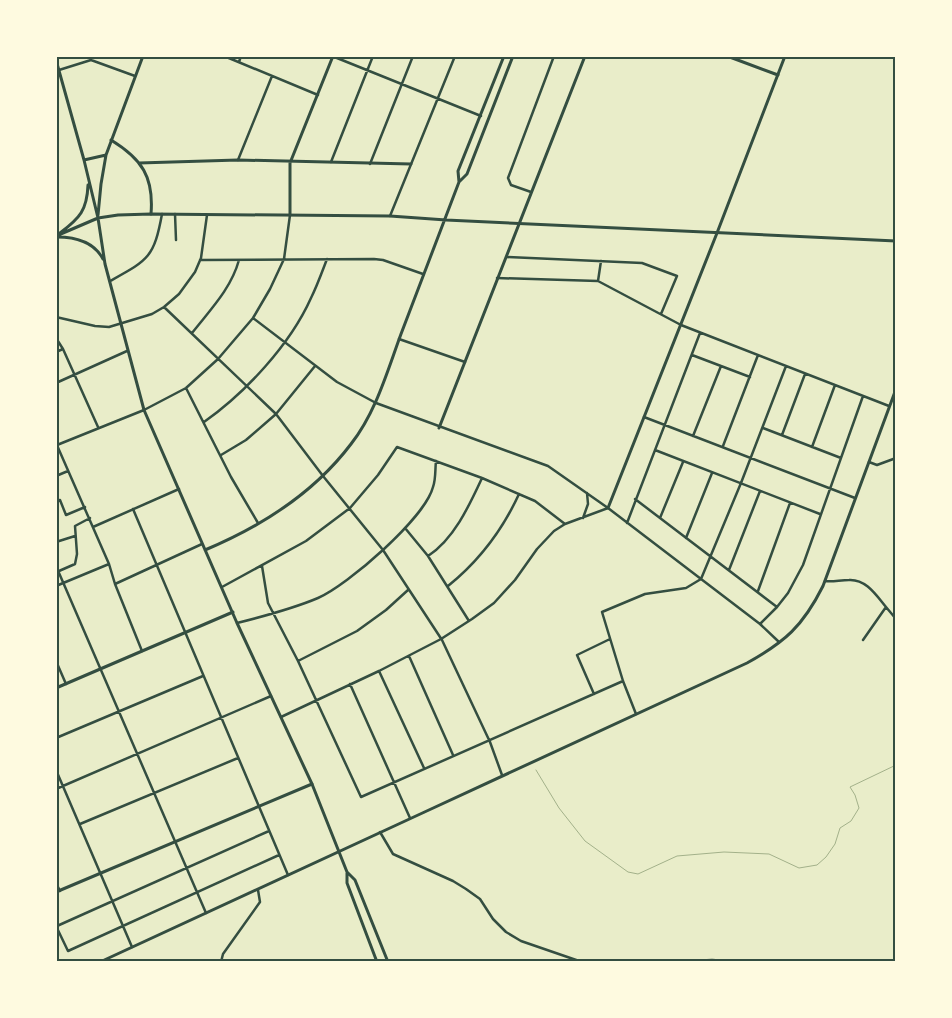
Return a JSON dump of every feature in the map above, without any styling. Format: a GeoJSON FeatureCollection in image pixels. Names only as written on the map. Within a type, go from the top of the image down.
{"type":"FeatureCollection","features":[{"type":"Feature","properties":{"kind":"main road"},"geometry":{"type":"LineString","coordinates":[[98,218],[101,184],[110,140],[143,56]]}},
{"type":"Feature","properties":{"kind":"main road"},"geometry":{"type":"LineString","coordinates":[[290,215],[290,163],[333,56]]}},
{"type":"Feature","properties":{"kind":"main road"},"geometry":{"type":"LineString","coordinates":[[205,550],[235,537],[316,484],[351,444],[376,403],[446,220],[459,182],[458,172],[504,56]]}},
{"type":"Feature","properties":{"kind":"main road"},"geometry":{"type":"LineString","coordinates":[[459,182],[467,174],[513,56]]}},
{"type":"Feature","properties":{"kind":"main road"},"geometry":{"type":"LineString","coordinates":[[439,428],[585,56]]}},
{"type":"Feature","properties":{"kind":"main road"},"geometry":{"type":"LineString","coordinates":[[727,56],[778,75]]}},
{"type":"Feature","properties":{"kind":"main road"},"geometry":{"type":"LineString","coordinates":[[608,508],[785,56]]}},
{"type":"Feature","properties":{"kind":"main road"},"geometry":{"type":"LineString","coordinates":[[56,60],[84,160],[98,218],[105,264],[144,410],[232,612],[312,784],[340,852],[347,872],[347,883],[377,962]]}},
{"type":"Feature","properties":{"kind":"main road"},"geometry":{"type":"LineString","coordinates":[[110,140],[139,163],[150,183],[152,202],[150,214]]}},
{"type":"Feature","properties":{"kind":"main road"},"geometry":{"type":"LineString","coordinates":[[84,160],[106,155]]}},
{"type":"Feature","properties":{"kind":"main road"},"geometry":{"type":"LineString","coordinates":[[139,163],[238,160],[290,163],[411,164]]}},
{"type":"Feature","properties":{"kind":"main road"},"geometry":{"type":"LineString","coordinates":[[56,236],[82,214],[86,205],[88,179]]}},
{"type":"Feature","properties":{"kind":"main road"},"geometry":{"type":"LineString","coordinates":[[56,236],[98,218],[118,215],[207,214],[390,216],[896,241]]}},
{"type":"Feature","properties":{"kind":"main road"},"geometry":{"type":"LineString","coordinates":[[56,236],[78,239],[91,245],[99,252],[105,264]]}},
{"type":"Feature","properties":{"kind":"main road"},"geometry":{"type":"LineString","coordinates":[[100,962],[747,663],[780,643],[803,621],[825,581],[896,389]]}},
{"type":"Feature","properties":{"kind":"main road"},"geometry":{"type":"LineString","coordinates":[[56,688],[232,612]]}},
{"type":"Feature","properties":{"kind":"main road"},"geometry":{"type":"LineString","coordinates":[[58,892],[312,784]]}},
{"type":"Feature","properties":{"kind":"main road"},"geometry":{"type":"LineString","coordinates":[[347,872],[355,880],[388,962]]}},
{"type":"Feature","properties":{"kind":"street"},"geometry":{"type":"LineString","coordinates":[[224,56],[318,95]]}},
{"type":"Feature","properties":{"kind":"street"},"geometry":{"type":"LineString","coordinates":[[239,62],[241,56]]}},
{"type":"Feature","properties":{"kind":"street"},"geometry":{"type":"LineString","coordinates":[[333,56],[481,116]]}},
{"type":"Feature","properties":{"kind":"street"},"geometry":{"type":"LineString","coordinates":[[331,162],[373,56]]}},
{"type":"Feature","properties":{"kind":"street"},"geometry":{"type":"LineString","coordinates":[[370,164],[413,56]]}},
{"type":"Feature","properties":{"kind":"street"},"geometry":{"type":"LineString","coordinates":[[390,216],[455,56]]}},
{"type":"Feature","properties":{"kind":"street"},"geometry":{"type":"LineString","coordinates":[[531,192],[511,184],[508,178],[554,56]]}},
{"type":"Feature","properties":{"kind":"street"},"geometry":{"type":"LineString","coordinates":[[59,70],[91,58],[135,76]]}},
{"type":"Feature","properties":{"kind":"street"},"geometry":{"type":"LineString","coordinates":[[238,160],[272,76]]}},
{"type":"Feature","properties":{"kind":"street"},"geometry":{"type":"LineString","coordinates":[[110,281],[136,267],[149,254],[158,237],[162,214]]}},
{"type":"Feature","properties":{"kind":"street"},"geometry":{"type":"LineString","coordinates":[[174,214],[176,240]]}},
{"type":"Feature","properties":{"kind":"street"},"geometry":{"type":"LineString","coordinates":[[56,318],[95,326],[109,326],[152,314],[164,307],[178,294],[195,272],[200,260],[207,214]]}},
{"type":"Feature","properties":{"kind":"street"},"geometry":{"type":"LineString","coordinates":[[142,651],[94,527],[57,444],[144,410],[186,388],[218,359],[253,318],[270,289],[284,259],[290,215]]}},
{"type":"Feature","properties":{"kind":"street"},"geometry":{"type":"LineString","coordinates":[[505,257],[642,262],[677,276],[661,314]]}},
{"type":"Feature","properties":{"kind":"street"},"geometry":{"type":"LineString","coordinates":[[204,422],[227,406],[248,386],[285,342],[311,300],[327,259]]}},
{"type":"Feature","properties":{"kind":"street"},"geometry":{"type":"LineString","coordinates":[[200,260],[383,260],[424,274]]}},
{"type":"Feature","properties":{"kind":"street"},"geometry":{"type":"LineString","coordinates":[[192,333],[222,297],[236,274],[240,260]]}},
{"type":"Feature","properties":{"kind":"street"},"geometry":{"type":"LineString","coordinates":[[598,280],[600,261]]}},
{"type":"Feature","properties":{"kind":"street"},"geometry":{"type":"LineString","coordinates":[[497,278],[598,280],[681,325],[890,406]]}},
{"type":"Feature","properties":{"kind":"street"},"geometry":{"type":"LineString","coordinates":[[164,307],[276,414],[383,550],[441,639],[488,740],[502,775]]}},
{"type":"Feature","properties":{"kind":"street"},"geometry":{"type":"LineString","coordinates":[[253,318],[337,382],[376,403],[439,428],[548,466],[608,508],[760,624],[780,643]]}},
{"type":"Feature","properties":{"kind":"street"},"geometry":{"type":"LineString","coordinates":[[627,523],[700,333]]}},
{"type":"Feature","properties":{"kind":"street"},"geometry":{"type":"LineString","coordinates":[[56,338],[64,349],[98,427]]}},
{"type":"Feature","properties":{"kind":"street"},"geometry":{"type":"LineString","coordinates":[[400,339],[465,362]]}},
{"type":"Feature","properties":{"kind":"street"},"geometry":{"type":"LineString","coordinates":[[56,352],[64,349]]}},
{"type":"Feature","properties":{"kind":"street"},"geometry":{"type":"LineString","coordinates":[[56,383],[127,352]]}},
{"type":"Feature","properties":{"kind":"street"},"geometry":{"type":"LineString","coordinates":[[692,355],[750,377]]}},
{"type":"Feature","properties":{"kind":"street"},"geometry":{"type":"LineString","coordinates":[[723,446],[758,355]]}},
{"type":"Feature","properties":{"kind":"street"},"geometry":{"type":"LineString","coordinates":[[221,456],[246,440],[276,414],[315,366]]}},
{"type":"Feature","properties":{"kind":"street"},"geometry":{"type":"LineString","coordinates":[[693,436],[721,366]]}},
{"type":"Feature","properties":{"kind":"street"},"geometry":{"type":"LineString","coordinates":[[636,714],[623,681],[602,612],[645,594],[686,588],[701,579],[751,458],[786,366]]}},
{"type":"Feature","properties":{"kind":"street"},"geometry":{"type":"LineString","coordinates":[[782,435],[805,374]]}},
{"type":"Feature","properties":{"kind":"street"},"geometry":{"type":"LineString","coordinates":[[812,446],[835,385]]}},
{"type":"Feature","properties":{"kind":"street"},"geometry":{"type":"LineString","coordinates":[[186,388],[258,523]]}},
{"type":"Feature","properties":{"kind":"street"},"geometry":{"type":"LineString","coordinates":[[760,624],[777,607],[794,583],[863,396]]}},
{"type":"Feature","properties":{"kind":"street"},"geometry":{"type":"LineString","coordinates":[[644,417],[855,498]]}},
{"type":"Feature","properties":{"kind":"street"},"geometry":{"type":"LineString","coordinates":[[762,428],[841,458]]}},
{"type":"Feature","properties":{"kind":"street"},"geometry":{"type":"LineString","coordinates":[[222,587],[306,540],[350,508],[378,475],[397,447],[482,478],[519,494],[534,501],[565,524]]}},
{"type":"Feature","properties":{"kind":"street"},"geometry":{"type":"LineString","coordinates":[[655,450],[820,514]]}},
{"type":"Feature","properties":{"kind":"street"},"geometry":{"type":"LineString","coordinates":[[869,462],[877,465],[896,458]]}},
{"type":"Feature","properties":{"kind":"street"},"geometry":{"type":"LineString","coordinates":[[237,623],[274,614],[319,597],[345,582],[383,550],[424,505],[433,488],[436,461]]}},
{"type":"Feature","properties":{"kind":"street"},"geometry":{"type":"LineString","coordinates":[[660,518],[683,462]]}},
{"type":"Feature","properties":{"kind":"street"},"geometry":{"type":"LineString","coordinates":[[56,476],[68,471]]}},
{"type":"Feature","properties":{"kind":"street"},"geometry":{"type":"LineString","coordinates":[[686,538],[712,473]]}},
{"type":"Feature","properties":{"kind":"street"},"geometry":{"type":"LineString","coordinates":[[428,556],[437,550],[459,522],[482,478]]}},
{"type":"Feature","properties":{"kind":"street"},"geometry":{"type":"LineString","coordinates":[[94,527],[178,490]]}},
{"type":"Feature","properties":{"kind":"street"},"geometry":{"type":"LineString","coordinates":[[729,570],[760,491]]}},
{"type":"Feature","properties":{"kind":"street"},"geometry":{"type":"LineString","coordinates":[[583,518],[588,504],[587,493]]}},
{"type":"Feature","properties":{"kind":"street"},"geometry":{"type":"LineString","coordinates":[[448,586],[466,571],[494,539],[511,513],[519,494]]}},
{"type":"Feature","properties":{"kind":"street"},"geometry":{"type":"LineString","coordinates":[[635,499],[777,607]]}},
{"type":"Feature","properties":{"kind":"street"},"geometry":{"type":"LineString","coordinates":[[56,501],[60,500],[66,515],[84,507]]}},
{"type":"Feature","properties":{"kind":"street"},"geometry":{"type":"LineString","coordinates":[[758,591],[790,503]]}},
{"type":"Feature","properties":{"kind":"street"},"geometry":{"type":"LineString","coordinates":[[281,717],[379,671],[441,639],[494,603],[515,580],[537,549],[554,531],[565,524],[608,508]]}},
{"type":"Feature","properties":{"kind":"street"},"geometry":{"type":"LineString","coordinates":[[133,509],[288,875]]}},
{"type":"Feature","properties":{"kind":"street"},"geometry":{"type":"LineString","coordinates":[[58,571],[74,564],[77,554],[75,526],[90,518]]}},
{"type":"Feature","properties":{"kind":"street"},"geometry":{"type":"LineString","coordinates":[[405,528],[428,556],[469,621]]}},
{"type":"Feature","properties":{"kind":"street"},"geometry":{"type":"LineString","coordinates":[[56,542],[75,536]]}},
{"type":"Feature","properties":{"kind":"street"},"geometry":{"type":"LineString","coordinates":[[115,584],[202,544]]}},
{"type":"Feature","properties":{"kind":"street"},"geometry":{"type":"LineString","coordinates":[[56,586],[109,564]]}},
{"type":"Feature","properties":{"kind":"street"},"geometry":{"type":"LineString","coordinates":[[56,566],[206,914]]}},
{"type":"Feature","properties":{"kind":"street"},"geometry":{"type":"LineString","coordinates":[[262,566],[268,603],[298,661],[361,797],[623,681]]}},
{"type":"Feature","properties":{"kind":"street"},"geometry":{"type":"LineString","coordinates":[[825,581],[860,581],[869,587],[896,619]]}},
{"type":"Feature","properties":{"kind":"street"},"geometry":{"type":"LineString","coordinates":[[298,661],[357,630],[386,610],[408,590]]}},
{"type":"Feature","properties":{"kind":"street"},"geometry":{"type":"LineString","coordinates":[[863,640],[886,607]]}},
{"type":"Feature","properties":{"kind":"street"},"geometry":{"type":"LineString","coordinates":[[594,694],[577,655],[610,639]]}},
{"type":"Feature","properties":{"kind":"street"},"geometry":{"type":"LineString","coordinates":[[408,656],[453,755]]}},
{"type":"Feature","properties":{"kind":"street"},"geometry":{"type":"LineString","coordinates":[[56,661],[66,684]]}},
{"type":"Feature","properties":{"kind":"street"},"geometry":{"type":"LineString","coordinates":[[379,671],[424,768]]}},
{"type":"Feature","properties":{"kind":"street"},"geometry":{"type":"LineString","coordinates":[[56,738],[203,676]]}},
{"type":"Feature","properties":{"kind":"street"},"geometry":{"type":"LineString","coordinates":[[350,684],[410,818]]}},
{"type":"Feature","properties":{"kind":"street"},"geometry":{"type":"LineString","coordinates":[[56,789],[271,696]]}},
{"type":"Feature","properties":{"kind":"street"},"geometry":{"type":"LineString","coordinates":[[79,824],[238,758]]}},
{"type":"Feature","properties":{"kind":"street"},"geometry":{"type":"LineString","coordinates":[[56,770],[132,947]]}},
{"type":"Feature","properties":{"kind":"street"},"geometry":{"type":"LineString","coordinates":[[269,832],[56,926],[68,951],[279,855]]}},
{"type":"Feature","properties":{"kind":"street"},"geometry":{"type":"LineString","coordinates":[[380,832],[393,854],[446,878],[480,899],[493,919],[506,932],[520,941],[582,962]]}},
{"type":"Feature","properties":{"kind":"street"},"geometry":{"type":"LineString","coordinates":[[56,883],[58,892]]}},
{"type":"Feature","properties":{"kind":"street"},"geometry":{"type":"LineString","coordinates":[[221,962],[223,954],[260,902],[258,890]]}},
{"type":"Feature","properties":{"kind":"street"},"geometry":{"type":"LineString","coordinates":[[672,962],[712,960],[741,962]]}},
{"type":"Feature","properties":{"kind":"waterway"},"geometry":{"type":"LineString","coordinates":[[536,770],[559,808],[585,841],[628,872],[638,874],[677,856],[724,852],[769,854],[799,868],[817,865],[826,857],[835,844],[840,828],[851,821],[859,808],[850,787],[896,765]]}}]}
